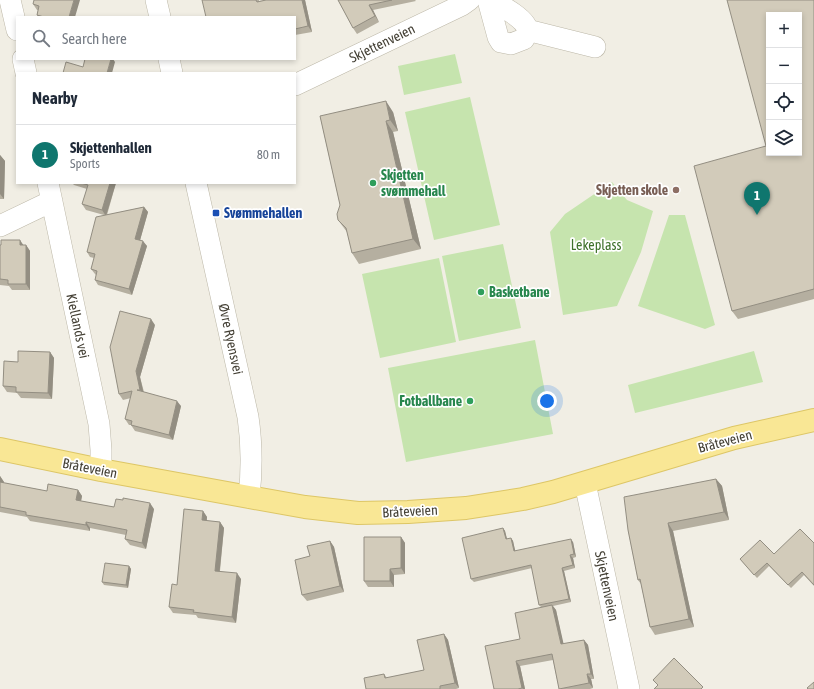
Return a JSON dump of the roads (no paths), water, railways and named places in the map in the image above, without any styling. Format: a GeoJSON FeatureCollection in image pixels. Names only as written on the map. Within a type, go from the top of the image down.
{"type":"FeatureCollection","features":[{"type":"Feature","properties":{"kind":"main road","name":"Bråteveien"},"geometry":{"type":"LineString","coordinates":[[0,449],[101,470],[249,497],[334,511],[386,513],[496,504],[553,492],[734,438],[814,420]]}},
{"type":"Feature","properties":{"kind":"street"},"geometry":{"type":"LineString","coordinates":[[10,0],[16,26]]}},
{"type":"Feature","properties":{"kind":"street"},"geometry":{"type":"LineString","coordinates":[[156,0],[160,16]]}},
{"type":"Feature","properties":{"kind":"street","name":"Skjettenveien"},"geometry":{"type":"LineString","coordinates":[[296,85],[469,0]]}},
{"type":"Feature","properties":{"kind":"street"},"geometry":{"type":"LineString","coordinates":[[490,0],[522,20],[526,25],[527,30],[524,39],[511,44],[501,42],[498,37],[490,0]]}},
{"type":"Feature","properties":{"kind":"street"},"geometry":{"type":"LineString","coordinates":[[527,30],[595,47]]}},
{"type":"Feature","properties":{"kind":"street"},"geometry":{"type":"LineString","coordinates":[[23,60],[26,72]]}},
{"type":"Feature","properties":{"kind":"street"},"geometry":{"type":"LineString","coordinates":[[169,60],[172,72]]}},
{"type":"Feature","properties":{"kind":"street","name":"Øvre Ryensvei"},"geometry":{"type":"LineString","coordinates":[[196,184],[248,417],[252,456],[249,497]]}},
{"type":"Feature","properties":{"kind":"street"},"geometry":{"type":"LineString","coordinates":[[0,226],[50,192]]}},
{"type":"Feature","properties":{"kind":"street","name":"Kiellands vei"},"geometry":{"type":"LineString","coordinates":[[50,192],[99,424],[101,470]]}},
{"type":"Feature","properties":{"kind":"street","name":"Skjettenveien"},"geometry":{"type":"LineString","coordinates":[[585,483],[629,689]]}},
{"type":"Feature","properties":{"kind":"place","name":"Skjetten svømmehall"},"geometry":{"type":"Point","coordinates":[373,183]}},
{"type":"Feature","properties":{"kind":"place","name":"Skjetten skole"},"geometry":{"type":"Point","coordinates":[676,190]}},
{"type":"Feature","properties":{"kind":"place","name":"Svømmehallen"},"geometry":{"type":"Point","coordinates":[216,213]}},
{"type":"Feature","properties":{"kind":"place","name":"Skjettenhallen"},"geometry":{"type":"Point","coordinates":[757,215]}},
{"type":"Feature","properties":{"kind":"place","name":"Basketbane"},"geometry":{"type":"Point","coordinates":[481,292]}},
{"type":"Feature","properties":{"kind":"place","name":"Fotballbane"},"geometry":{"type":"Point","coordinates":[470,401]}},
{"type":"Feature","properties":{"kind":"park label","name":"Lekeplass"},"geometry":{"type":"Point","coordinates":[596,245]}}]}
